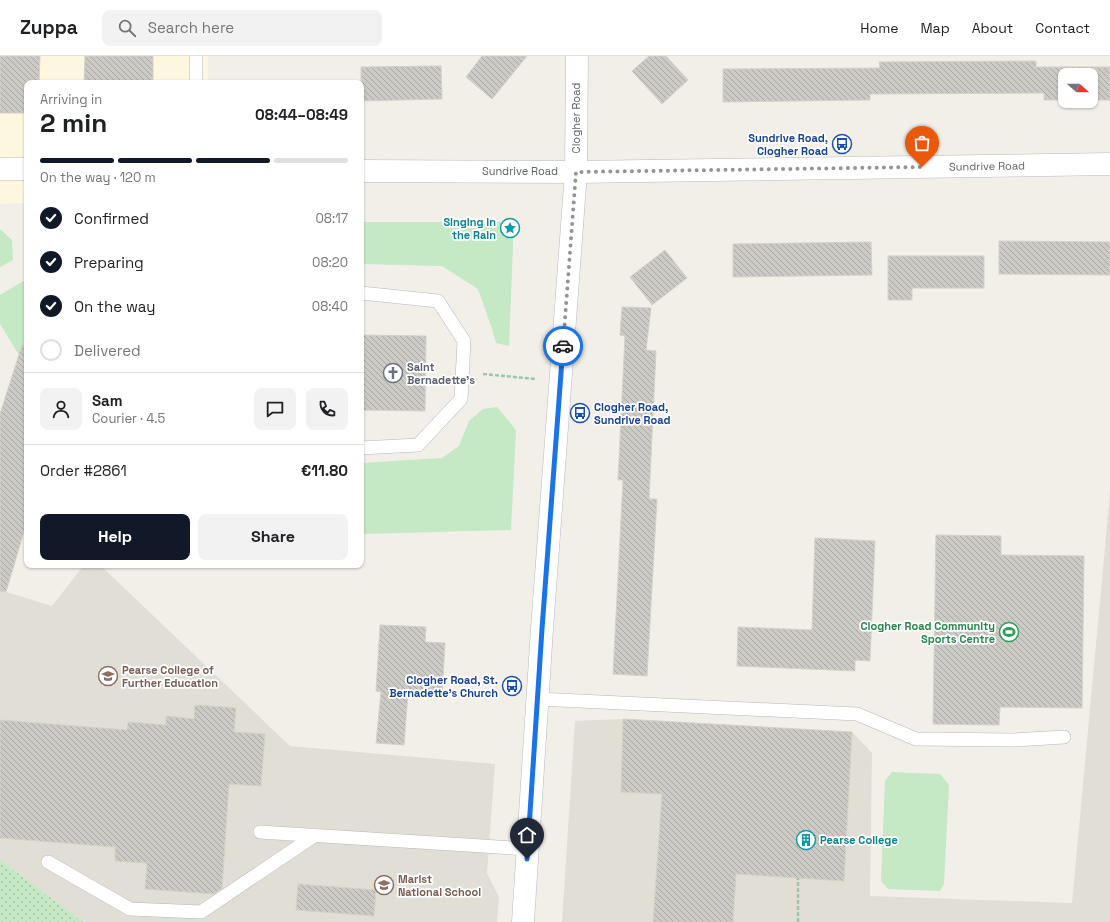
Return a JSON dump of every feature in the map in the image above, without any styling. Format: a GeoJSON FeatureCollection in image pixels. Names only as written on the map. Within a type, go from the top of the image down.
{"type":"FeatureCollection","features":[{"type":"Feature","properties":{"kind":"street","name":"Clogher Road"},"geometry":{"type":"LineString","coordinates":[[523,922],[537,699],[576,172],[577,56]]}},
{"type":"Feature","properties":{"kind":"street","name":"Sundrive Road"},"geometry":{"type":"LineString","coordinates":[[364,171],[576,172],[1110,164]]}},
{"type":"Feature","properties":{"kind":"street"},"geometry":{"type":"LineString","coordinates":[[0,169],[24,169]]}},
{"type":"Feature","properties":{"kind":"lane"},"geometry":{"type":"LineString","coordinates":[[196,56],[196,80]]}},
{"type":"Feature","properties":{"kind":"lane"},"geometry":{"type":"LineString","coordinates":[[364,293],[438,301],[464,341],[462,399],[418,446],[364,448]]}},
{"type":"Feature","properties":{"kind":"lane"},"geometry":{"type":"LineString","coordinates":[[537,699],[857,714],[916,739],[1014,740],[1064,737]]}},
{"type":"Feature","properties":{"kind":"lane"},"geometry":{"type":"LineString","coordinates":[[260,832],[528,849]]}},
{"type":"Feature","properties":{"kind":"lane"},"geometry":{"type":"LineString","coordinates":[[48,862],[130,909],[201,912],[314,836]]}},
{"type":"Feature","properties":{"kind":"path"},"geometry":{"type":"LineString","coordinates":[[499,376],[560,381]]}},
{"type":"Feature","properties":{"kind":"path"},"geometry":{"type":"LineString","coordinates":[[798,878],[798,922]]}},
{"type":"Feature","properties":{"kind":"shaded area"},"geometry":{"type":"Polygon","coordinates":[[[0,56],[208,56],[208,80],[24,80],[24,203],[0,204],[0,56]]]}},
{"type":"Feature","properties":{"kind":"shaded area"},"geometry":{"type":"Polygon","coordinates":[[[1110,493],[1110,922],[562,922],[575,721],[623,719],[852,732],[872,753],[870,896],[1072,903],[1110,493]]]}},
{"type":"Feature","properties":{"kind":"shaded area","name":"Pearse College of Further Education"},"geometry":{"type":"Polygon","coordinates":[[[82,568],[103,568],[290,746],[495,764],[487,873],[499,897],[497,922],[83,922],[0,860],[0,590],[52,606],[82,568]]]}},
{"type":"Feature","properties":{"kind":"green space"},"geometry":{"type":"Polygon","coordinates":[[[364,222],[514,222],[509,346],[496,343],[478,289],[442,266],[364,264],[364,222]]]}},
{"type":"Feature","properties":{"kind":"green space"},"geometry":{"type":"Polygon","coordinates":[[[0,229],[12,240],[13,260],[0,267],[0,229]]]}},
{"type":"Feature","properties":{"kind":"green space"},"geometry":{"type":"Polygon","coordinates":[[[24,281],[24,354],[19,355],[0,324],[0,295],[24,281]]]}},
{"type":"Feature","properties":{"kind":"green space"},"geometry":{"type":"Polygon","coordinates":[[[497,407],[516,430],[511,530],[364,534],[364,463],[442,458],[459,446],[469,421],[483,409],[497,407]]]}},
{"type":"Feature","properties":{"kind":"green space"},"geometry":{"type":"Polygon","coordinates":[[[892,772],[940,774],[949,785],[944,884],[940,891],[888,889],[881,881],[885,781],[892,772]]]}},
{"type":"Feature","properties":{"kind":"green space"},"geometry":{"type":"Polygon","coordinates":[[[0,860],[83,922],[0,922],[0,860]]]}},
{"type":"Feature","properties":{"kind":"building"},"geometry":{"type":"Polygon","coordinates":[[[0,56],[40,56],[39,80],[24,80],[24,113],[0,113],[0,56]]]}},
{"type":"Feature","properties":{"kind":"building"},"geometry":{"type":"Polygon","coordinates":[[[85,56],[153,56],[153,80],[84,80],[85,56]]]}},
{"type":"Feature","properties":{"kind":"building"},"geometry":{"type":"Polygon","coordinates":[[[482,56],[527,56],[492,99],[466,77],[482,56]]]}},
{"type":"Feature","properties":{"kind":"building"},"geometry":{"type":"Polygon","coordinates":[[[649,56],[666,56],[688,80],[662,104],[632,71],[649,56]]]}},
{"type":"Feature","properties":{"kind":"building"},"geometry":{"type":"Polygon","coordinates":[[[1036,61],[1036,67],[1110,67],[1110,100],[1098,100],[1098,68],[1058,68],[1058,100],[1044,100],[1044,93],[870,94],[870,100],[723,102],[723,69],[880,68],[879,62],[1036,61]]]}},
{"type":"Feature","properties":{"kind":"building"},"geometry":{"type":"Polygon","coordinates":[[[441,66],[442,99],[364,101],[364,80],[361,80],[361,67],[441,66]]]}},
{"type":"Feature","properties":{"kind":"building"},"geometry":{"type":"Polygon","coordinates":[[[999,241],[1110,242],[1110,275],[999,274],[999,241]]]}},
{"type":"Feature","properties":{"kind":"building"},"geometry":{"type":"Polygon","coordinates":[[[871,242],[872,275],[733,277],[733,244],[871,242]]]}},
{"type":"Feature","properties":{"kind":"building"},"geometry":{"type":"Polygon","coordinates":[[[665,250],[687,278],[652,305],[630,277],[665,250]]]}},
{"type":"Feature","properties":{"kind":"building"},"geometry":{"type":"Polygon","coordinates":[[[888,256],[984,256],[984,288],[912,288],[912,300],[888,300],[888,256]]]}},
{"type":"Feature","properties":{"kind":"building"},"geometry":{"type":"Polygon","coordinates":[[[622,307],[651,308],[646,350],[656,351],[649,499],[657,499],[647,676],[613,674],[623,480],[618,480],[625,336],[620,335],[622,307]]]}},
{"type":"Feature","properties":{"kind":"building","name":"Saint Bernadette's"},"geometry":{"type":"Polygon","coordinates":[[[364,335],[426,336],[425,411],[364,410],[364,335]]]}},
{"type":"Feature","properties":{"kind":"building"},"geometry":{"type":"Polygon","coordinates":[[[22,345],[24,345],[24,531],[6,592],[0,591],[0,414],[22,345]]]}},
{"type":"Feature","properties":{"kind":"building","name":"Clogher Road Community Sports Centre"},"geometry":{"type":"Polygon","coordinates":[[[936,535],[1001,536],[1001,555],[1084,556],[1082,708],[1000,707],[999,725],[933,724],[936,535]]]}},
{"type":"Feature","properties":{"kind":"building"},"geometry":{"type":"Polygon","coordinates":[[[815,538],[875,541],[870,661],[855,660],[855,671],[737,666],[738,627],[812,630],[815,538]]]}},
{"type":"Feature","properties":{"kind":"building"},"geometry":{"type":"Polygon","coordinates":[[[380,625],[426,627],[425,642],[445,643],[442,695],[408,693],[404,745],[376,743],[381,692],[376,691],[380,625]]]}},
{"type":"Feature","properties":{"kind":"building"},"geometry":{"type":"Polygon","coordinates":[[[195,705],[236,708],[234,732],[265,734],[261,786],[229,784],[222,888],[214,894],[145,889],[147,863],[115,861],[115,847],[0,838],[0,720],[127,730],[128,722],[166,725],[166,716],[194,719],[195,705]]]}},
{"type":"Feature","properties":{"kind":"building","name":"Pearse College"},"geometry":{"type":"Polygon","coordinates":[[[623,719],[852,732],[844,881],[736,874],[733,922],[653,922],[662,794],[621,792],[623,719]]]}},
{"type":"Feature","properties":{"kind":"building"},"geometry":{"type":"Polygon","coordinates":[[[298,884],[376,890],[374,916],[296,910],[298,884]]]}},
{"type":"Feature","properties":{"kind":"way so far"},"geometry":{"type":"LineString","coordinates":[[563,346],[576,172],[922,167]]}},
{"type":"Feature","properties":{"kind":"place","name":"Sundrive Road, Clogher Road"},"geometry":{"type":"Point","coordinates":[842,144]}},
{"type":"Feature","properties":{"kind":"place","name":"Singing in the Rain"},"geometry":{"type":"Point","coordinates":[510,228]}},
{"type":"Feature","properties":{"kind":"place","name":"Saint Bernadette's"},"geometry":{"type":"Point","coordinates":[393,373]}},
{"type":"Feature","properties":{"kind":"place","name":"Clogher Road, Sundrive Road"},"geometry":{"type":"Point","coordinates":[580,413]}},
{"type":"Feature","properties":{"kind":"place","name":"Clogher Road Community Sports Centre"},"geometry":{"type":"Point","coordinates":[1009,632]}},
{"type":"Feature","properties":{"kind":"place","name":"Pearse College of Further Education"},"geometry":{"type":"Point","coordinates":[108,676]}},
{"type":"Feature","properties":{"kind":"place","name":"Clogher Road, St. Bernadette's Church"},"geometry":{"type":"Point","coordinates":[512,686]}},
{"type":"Feature","properties":{"kind":"place","name":"Pearse College"},"geometry":{"type":"Point","coordinates":[806,840]}},
{"type":"Feature","properties":{"kind":"place","name":"Marist National School"},"geometry":{"type":"Point","coordinates":[384,885]}},
{"type":"Feature","properties":{"kind":"route"},"geometry":{"type":"LineString","coordinates":[[527,859],[537,699],[563,346]]}}]}
